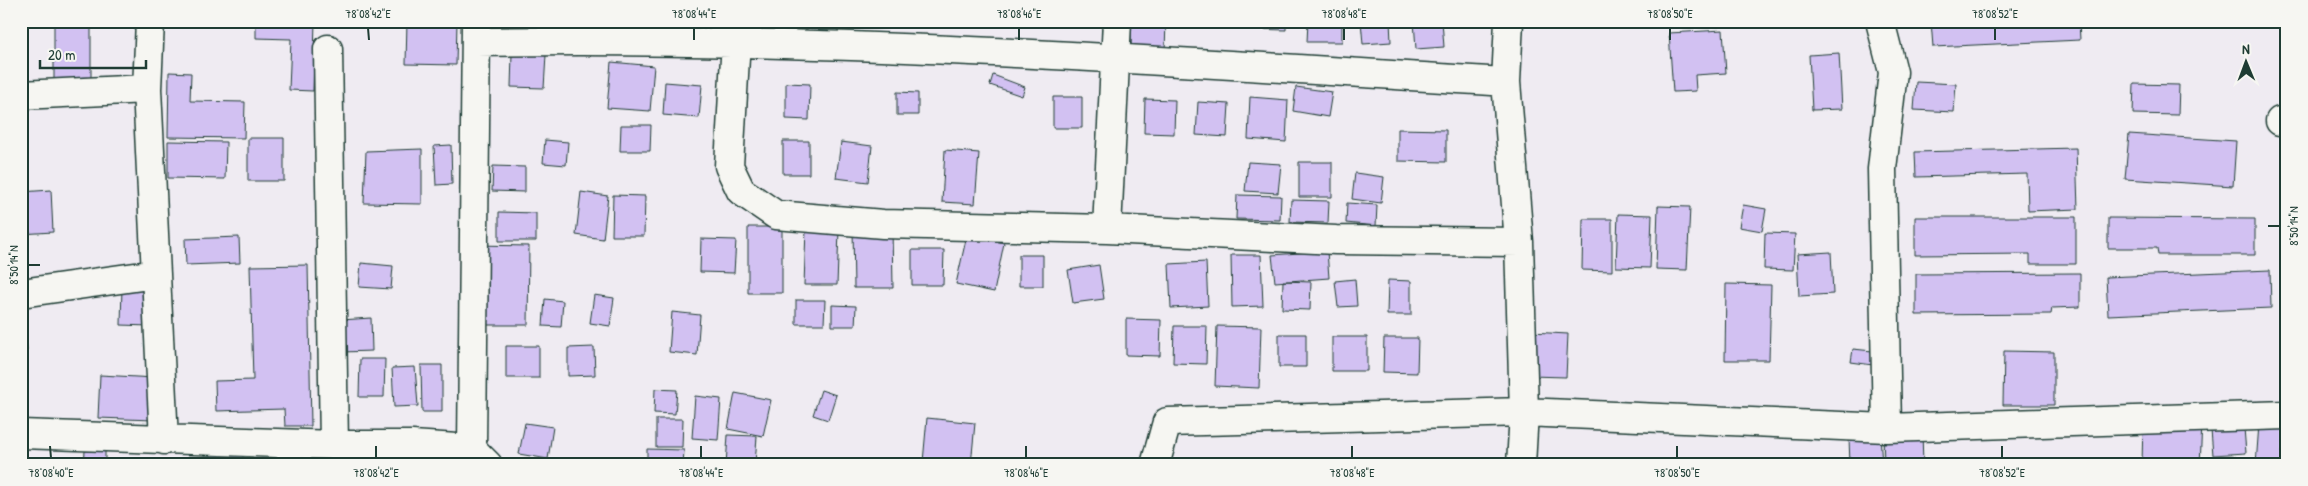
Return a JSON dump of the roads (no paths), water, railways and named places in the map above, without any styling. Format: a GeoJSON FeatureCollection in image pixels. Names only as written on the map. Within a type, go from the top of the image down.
{"type":"FeatureCollection","features":[{"type":"Feature","properties":{"kind":"street"},"geometry":{"type":"LineString","coordinates":[[150,21],[147,90],[164,440]]}},
{"type":"Feature","properties":{"kind":"street"},"geometry":{"type":"LineString","coordinates":[[1107,229],[1117,58],[1117,21]]}},
{"type":"Feature","properties":{"kind":"street"},"geometry":{"type":"LineString","coordinates":[[1509,21],[1506,82],[1519,242],[1524,412],[1521,465]]}},
{"type":"Feature","properties":{"kind":"street"},"geometry":{"type":"LineString","coordinates":[[1880,21],[1893,72],[1882,169],[1887,428]]}},
{"type":"Feature","properties":{"kind":"street"},"geometry":{"type":"LineString","coordinates":[[737,31],[728,166],[741,191],[776,214],[883,224],[1107,229],[1336,240],[1519,242]]}},
{"type":"Feature","properties":{"kind":"street"},"geometry":{"type":"LineString","coordinates":[[21,434],[334,445],[412,444],[480,457],[476,32],[582,40],[737,31],[1117,58],[1506,82]]}},
{"type":"Feature","properties":{"kind":"street"},"geometry":{"type":"LineString","coordinates":[[328,49],[334,445]]}},
{"type":"Feature","properties":{"kind":"street"},"geometry":{"type":"LineString","coordinates":[[21,95],[147,90]]}},
{"type":"Feature","properties":{"kind":"street"},"geometry":{"type":"LineString","coordinates":[[21,293],[156,274]]}},
{"type":"Feature","properties":{"kind":"street"},"geometry":{"type":"LineString","coordinates":[[1155,465],[1168,422],[1524,412],[1887,428],[2287,415]]}}]}
